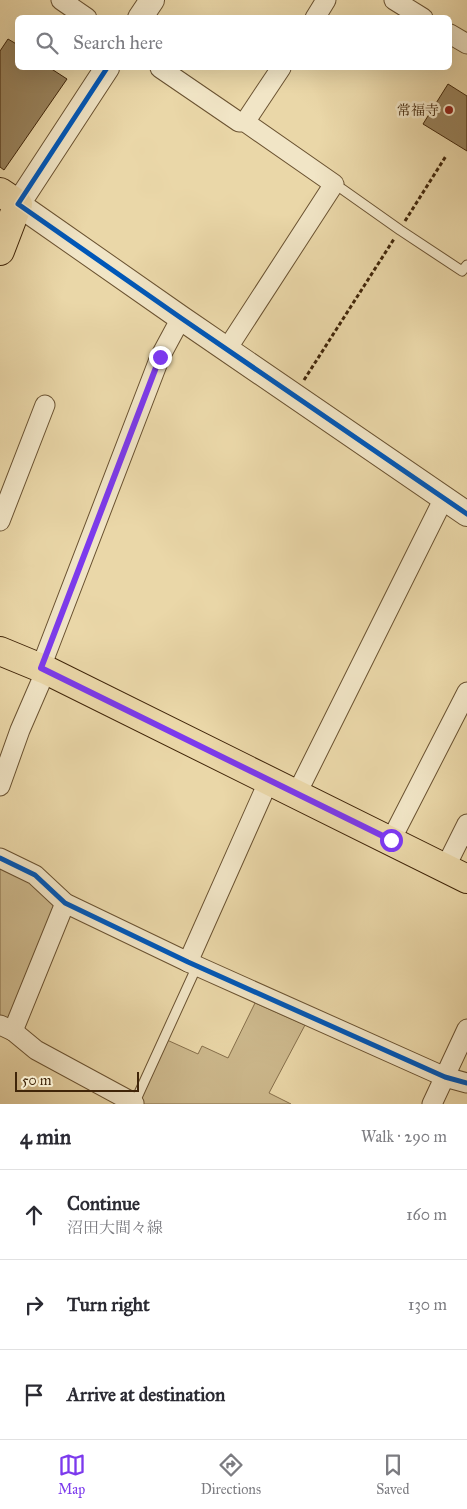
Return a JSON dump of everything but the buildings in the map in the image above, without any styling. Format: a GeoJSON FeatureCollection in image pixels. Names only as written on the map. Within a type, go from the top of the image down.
{"type":"FeatureCollection","features":[{"type":"Feature","properties":{"kind":"main road"},"geometry":{"type":"LineString","coordinates":[[0,251],[9,198]]}},
{"type":"Feature","properties":{"kind":"main road"},"geometry":{"type":"LineString","coordinates":[[0,651],[43,669],[456,873]]}},
{"type":"Feature","properties":{"kind":"street"},"geometry":{"type":"LineString","coordinates":[[61,0],[83,15]]}},
{"type":"Feature","properties":{"kind":"street"},"geometry":{"type":"LineString","coordinates":[[142,15],[152,0]]}},
{"type":"Feature","properties":{"kind":"street"},"geometry":{"type":"LineString","coordinates":[[316,15],[326,0]]}},
{"type":"Feature","properties":{"kind":"street"},"geometry":{"type":"LineString","coordinates":[[394,0],[418,15]]}},
{"type":"Feature","properties":{"kind":"street"},"geometry":{"type":"LineString","coordinates":[[452,35],[467,44]]}},
{"type":"Feature","properties":{"kind":"street"},"geometry":{"type":"LineString","coordinates":[[105,70],[9,198],[467,514]]}},
{"type":"Feature","properties":{"kind":"street"},"geometry":{"type":"LineString","coordinates":[[163,70],[239,122],[245,122],[334,184],[227,349]]}},
{"type":"Feature","properties":{"kind":"street"},"geometry":{"type":"LineString","coordinates":[[245,122],[280,70]]}},
{"type":"Feature","properties":{"kind":"street"},"geometry":{"type":"LineString","coordinates":[[0,786],[160,357],[181,318]]}},
{"type":"Feature","properties":{"kind":"street"},"geometry":{"type":"LineString","coordinates":[[0,521],[44,405]]}},
{"type":"Feature","properties":{"kind":"street"},"geometry":{"type":"LineString","coordinates":[[297,793],[444,498]]}},
{"type":"Feature","properties":{"kind":"street"},"geometry":{"type":"LineString","coordinates":[[391,840],[467,692]]}},
{"type":"Feature","properties":{"kind":"street"},"geometry":{"type":"LineString","coordinates":[[192,964],[269,780]]}},
{"type":"Feature","properties":{"kind":"street"},"geometry":{"type":"LineString","coordinates":[[456,873],[467,824]]}},
{"type":"Feature","properties":{"kind":"street"},"geometry":{"type":"LineString","coordinates":[[0,858],[35,875],[66,902],[192,964],[444,1076],[467,1084]]}},
{"type":"Feature","properties":{"kind":"street"},"geometry":{"type":"LineString","coordinates":[[66,902],[6,1028],[36,1050],[134,1104]]}},
{"type":"Feature","properties":{"kind":"street"},"geometry":{"type":"LineString","coordinates":[[432,1104],[467,1029]]}},
{"type":"Feature","properties":{"kind":"lane"},"geometry":{"type":"LineString","coordinates":[[334,184],[462,271],[467,265]]}},
{"type":"Feature","properties":{"kind":"lane"},"geometry":{"type":"LineString","coordinates":[[134,1104],[192,964]]}},
{"type":"Feature","properties":{"kind":"path"},"geometry":{"type":"LineString","coordinates":[[295,395],[446,156]]}},
{"type":"Feature","properties":{"kind":"shaded area"},"geometry":{"type":"Polygon","coordinates":[[[0,863],[34,881],[56,906],[11,1022],[0,1017],[0,863]]]}},
{"type":"Feature","properties":{"kind":"shaded area"},"geometry":{"type":"Polygon","coordinates":[[[255,1003],[305,1025],[269,1093],[291,1104],[138,1104],[167,1040],[198,1054],[202,1046],[228,1058],[255,1003]]]}},
{"type":"Feature","properties":{"kind":"cycle path"},"geometry":{"type":"LineString","coordinates":[[106,70],[18,204],[467,514]]}},
{"type":"Feature","properties":{"kind":"cycle path"},"geometry":{"type":"LineString","coordinates":[[0,858],[35,875],[65,903],[188,962],[445,1077],[467,1083]]}},
{"type":"Feature","properties":{"kind":"place","name":"常福寺"},"geometry":{"type":"Point","coordinates":[449,110]}},
{"type":"Feature","properties":{"kind":"route"},"geometry":{"type":"LineString","coordinates":[[160,357],[41,668],[391,840]]}}]}
